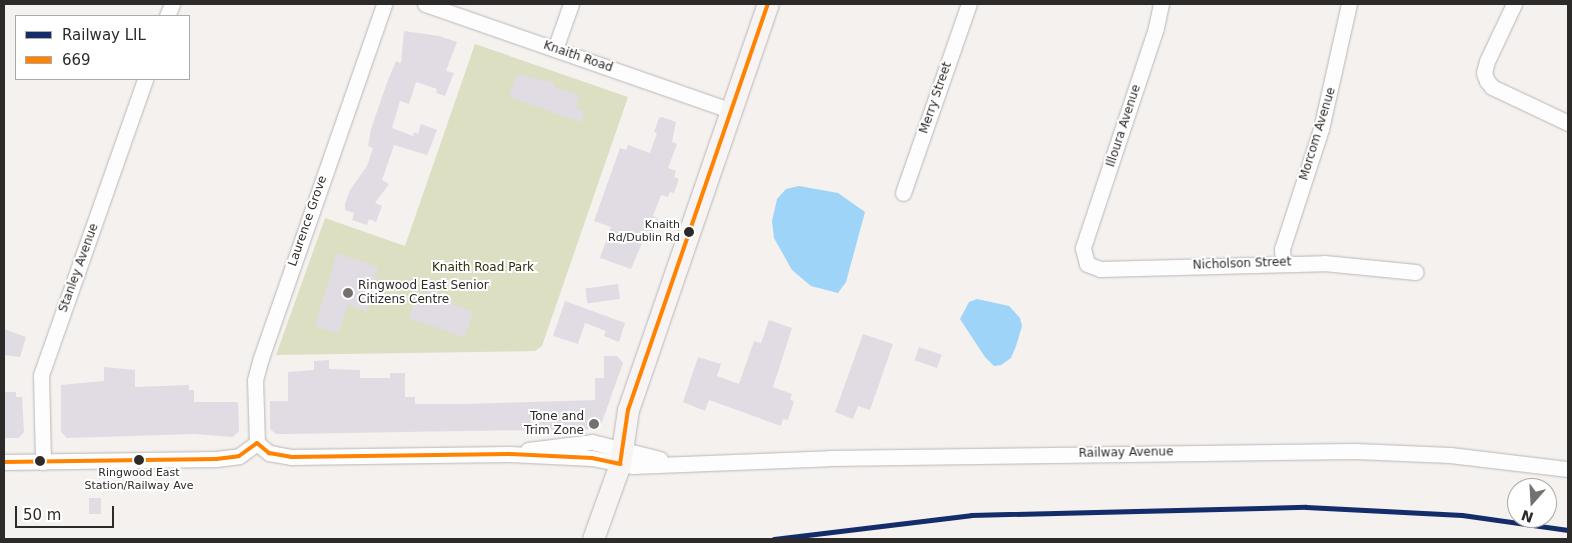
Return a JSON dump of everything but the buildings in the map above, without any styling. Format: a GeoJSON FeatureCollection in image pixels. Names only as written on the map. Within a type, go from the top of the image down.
{"type":"FeatureCollection","features":[{"type":"Feature","properties":{"kind":"main road"},"geometry":{"type":"LineString","coordinates":[[593,539],[628,410],[768,4]]}},
{"type":"Feature","properties":{"kind":"main road"},"geometry":{"type":"LineString","coordinates":[[582,539],[615,455]]}},
{"type":"Feature","properties":{"kind":"street","name":"Laurence Grove"},"geometry":{"type":"LineString","coordinates":[[257,443],[255,380],[260,358],[384,4]]}},
{"type":"Feature","properties":{"kind":"street","name":"Knaith Road"},"geometry":{"type":"LineString","coordinates":[[425,4],[730,110]]}},
{"type":"Feature","properties":{"kind":"street"},"geometry":{"type":"LineString","coordinates":[[555,49],[571,4]]}},
{"type":"Feature","properties":{"kind":"street","name":"Merry Street"},"geometry":{"type":"LineString","coordinates":[[903,193],[969,4]]}},
{"type":"Feature","properties":{"kind":"street","name":"Illoura Avenue"},"geometry":{"type":"LineString","coordinates":[[1084,248],[1153,38],[1161,4]]}},
{"type":"Feature","properties":{"kind":"street","name":"Morcom Avenue"},"geometry":{"type":"LineString","coordinates":[[1283,263],[1282,249],[1326,111],[1349,4]]}},
{"type":"Feature","properties":{"kind":"street"},"geometry":{"type":"LineString","coordinates":[[1514,4],[1484,73],[1492,87],[1568,123]]}},
{"type":"Feature","properties":{"kind":"street","name":"Stanley Avenue"},"geometry":{"type":"LineString","coordinates":[[43,462],[42,375],[145,80]]}},
{"type":"Feature","properties":{"kind":"street","name":"Nicholson Street"},"geometry":{"type":"LineString","coordinates":[[1084,248],[1087,264],[1100,268],[1283,263],[1416,272]]}},
{"type":"Feature","properties":{"kind":"street","name":"Railway Avenue"},"geometry":{"type":"LineString","coordinates":[[257,443],[269,453],[291,457],[509,454],[592,442],[615,455],[684,463],[1355,451],[1450,455],[1568,469]]}},
{"type":"Feature","properties":{"kind":"street"},"geometry":{"type":"LineString","coordinates":[[4,462],[216,459],[238,456],[257,443]]}},
{"type":"Feature","properties":{"kind":"green space","name":"Knaith Road Park"},"geometry":{"type":"Polygon","coordinates":[[[475,44],[628,97],[542,346],[535,351],[276,355],[325,218],[405,246],[475,44]]]}},
{"type":"Feature","properties":{"kind":"water"},"geometry":{"type":"Polygon","coordinates":[[[799,186],[838,193],[865,212],[846,282],[838,293],[811,286],[792,270],[774,238],[772,221],[777,199],[786,189],[799,186]]]}},
{"type":"Feature","properties":{"kind":"water"},"geometry":{"type":"Polygon","coordinates":[[[977,299],[1009,306],[1020,318],[1022,326],[1016,346],[1011,358],[1001,365],[994,366],[985,357],[960,319],[969,302],[977,299]]]}},
{"type":"Feature","properties":{"kind":"rail line","name":"LIL"},"geometry":{"type":"LineString","coordinates":[[774,539],[971,515],[1306,507],[1462,515],[1568,530]]}},
{"type":"Feature","properties":{"kind":"transit line","name":"669"},"geometry":{"type":"LineString","coordinates":[[257,443],[269,453],[291,457],[509,454],[592,458],[620,464],[628,410],[768,4]]}},
{"type":"Feature","properties":{"kind":"transit line","name":"669"},"geometry":{"type":"LineString","coordinates":[[4,462],[216,459],[239,456],[257,443]]}},
{"type":"Feature","properties":{"kind":"place","name":"Knaith Rd/Dublin Rd"},"geometry":{"type":"Point","coordinates":[689,232]}},
{"type":"Feature","properties":{"kind":"place","name":"Ringwood East Senior Citizens Centre"},"geometry":{"type":"Point","coordinates":[348,293]}},
{"type":"Feature","properties":{"kind":"place","name":"Tone and Trim Zone"},"geometry":{"type":"Point","coordinates":[594,424]}},
{"type":"Feature","properties":{"kind":"place","name":"Ringwood East Station/Railway Ave"},"geometry":{"type":"Point","coordinates":[139,460]}}]}
